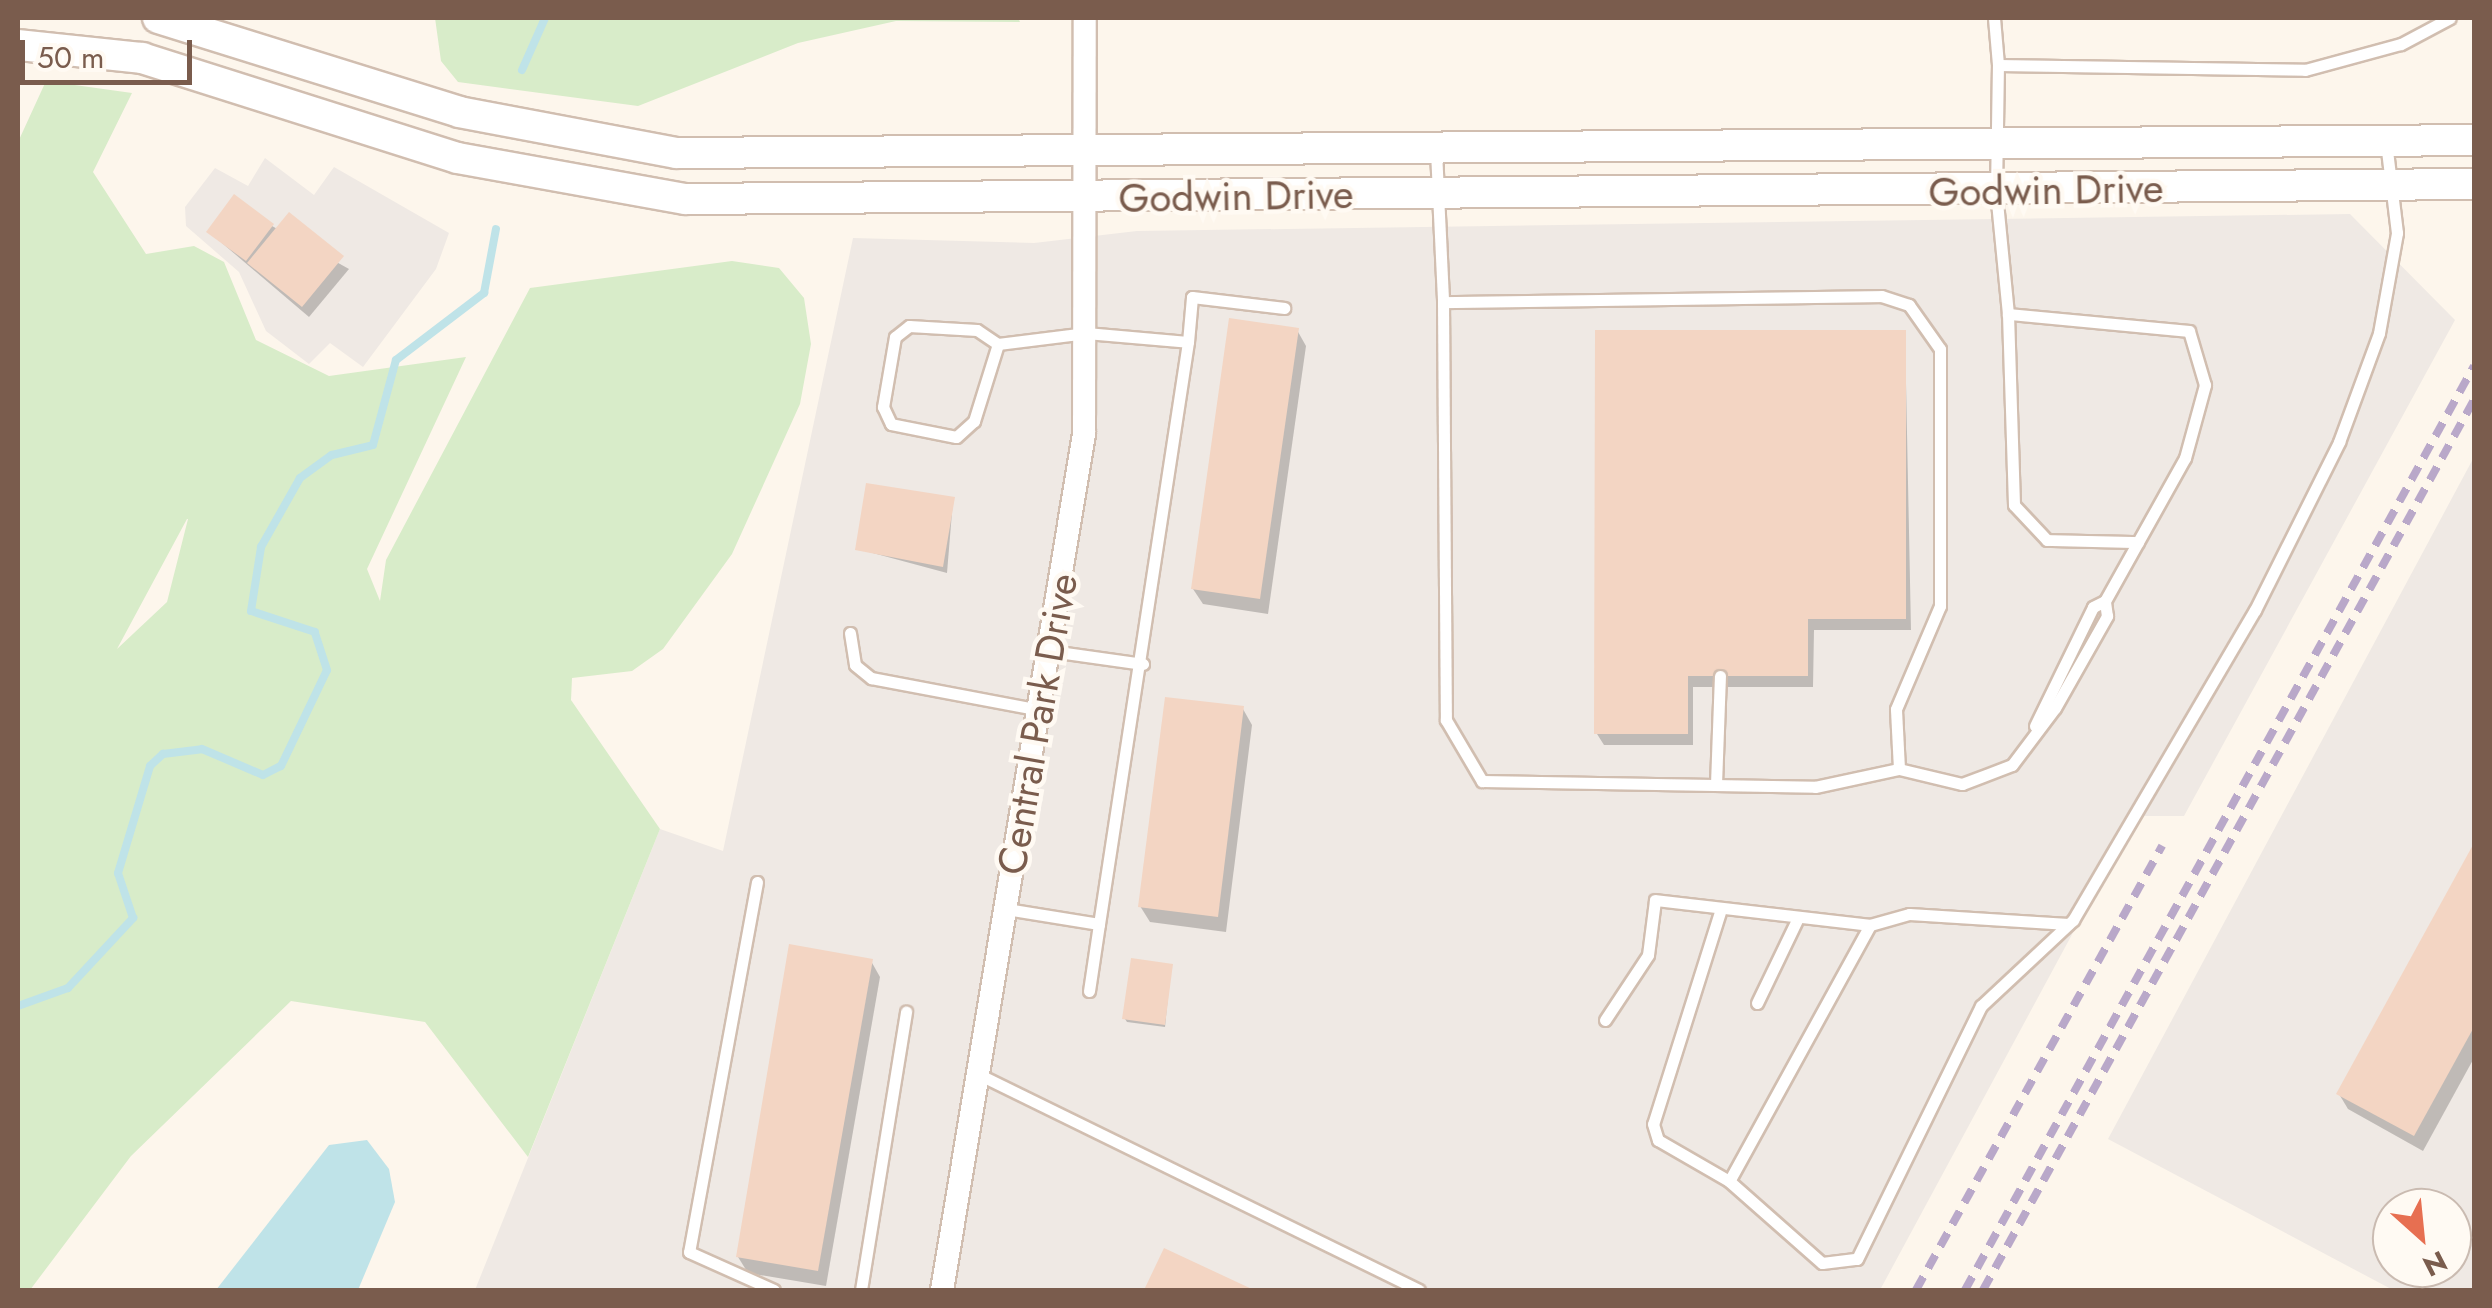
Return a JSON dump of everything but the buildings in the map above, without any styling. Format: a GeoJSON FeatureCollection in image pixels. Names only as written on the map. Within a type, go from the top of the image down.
{"type":"FeatureCollection","features":[{"type":"Feature","properties":{"kind":"street","name":"Godwin Drive"},"geometry":{"type":"LineString","coordinates":[[158,18],[458,112],[622,147],[762,158],[2474,140]]}},
{"type":"Feature","properties":{"kind":"street","name":"Central Park Drive"},"geometry":{"type":"LineString","coordinates":[[942,1290],[1052,651],[1084,434],[1084,18]]}},
{"type":"Feature","properties":{"kind":"street","name":"Godwin Drive"},"geometry":{"type":"LineString","coordinates":[[18,46],[200,72],[457,158],[608,190],[762,203],[2474,184]]}},
{"type":"Feature","properties":{"kind":"lane"},"geometry":{"type":"LineString","coordinates":[[1994,18],[1998,65],[1996,191],[2008,314],[2014,505],[2046,540],[2138,542]]}},
{"type":"Feature","properties":{"kind":"lane"},"geometry":{"type":"LineString","coordinates":[[1998,65],[2305,70],[2401,44],[2450,18]]}},
{"type":"Feature","properties":{"kind":"lane"},"geometry":{"type":"LineString","coordinates":[[1720,912],[1653,1124],[1658,1140],[1729,1181],[1822,1263],[1858,1259],[1981,1006],[2068,924],[2190,727],[2339,442],[2379,333],[2397,232],[2386,141]]}},
{"type":"Feature","properties":{"kind":"lane"},"geometry":{"type":"LineString","coordinates":[[1436,150],[1443,302],[1451,741],[1482,780],[1815,787],[1899,768],[1976,780],[2012,764],[2035,728],[2092,607],[2105,601],[2138,542],[2198,423],[2205,385],[2189,331],[2008,314]]}},
{"type":"Feature","properties":{"kind":"lane"},"geometry":{"type":"LineString","coordinates":[[1443,302],[1881,296],[1909,305],[1940,349],[1940,606],[1896,710],[1899,768]]}},
{"type":"Feature","properties":{"kind":"lane"},"geometry":{"type":"LineString","coordinates":[[1089,991],[1143,664],[1192,297],[1284,308]]}},
{"type":"Feature","properties":{"kind":"lane"},"geometry":{"type":"LineString","coordinates":[[998,344],[974,421],[956,437],[891,424],[883,407],[895,337],[909,326],[977,330],[998,344],[1086,333],[1188,342]]}},
{"type":"Feature","properties":{"kind":"lane"},"geometry":{"type":"LineString","coordinates":[[850,633],[855,664],[871,678],[1041,710]]}},
{"type":"Feature","properties":{"kind":"lane"},"geometry":{"type":"LineString","coordinates":[[1052,651],[1143,664]]}},
{"type":"Feature","properties":{"kind":"lane"},"geometry":{"type":"LineString","coordinates":[[1716,784],[1720,676]]}},
{"type":"Feature","properties":{"kind":"lane"},"geometry":{"type":"LineString","coordinates":[[757,882],[689,1252],[774,1290]]}},
{"type":"Feature","properties":{"kind":"lane"},"geometry":{"type":"LineString","coordinates":[[1605,1020],[1648,954],[1655,900],[1720,912],[1870,925],[1908,914],[2068,924]]}},
{"type":"Feature","properties":{"kind":"lane"},"geometry":{"type":"LineString","coordinates":[[1006,908],[1099,924]]}},
{"type":"Feature","properties":{"kind":"lane"},"geometry":{"type":"LineString","coordinates":[[1756,1003],[1797,920]]}},
{"type":"Feature","properties":{"kind":"lane"},"geometry":{"type":"LineString","coordinates":[[1729,1181],[1870,925]]}},
{"type":"Feature","properties":{"kind":"lane"},"geometry":{"type":"LineString","coordinates":[[860,1290],[906,1012]]}},
{"type":"Feature","properties":{"kind":"lane"},"geometry":{"type":"LineString","coordinates":[[978,1074],[1419,1290]]}},
{"type":"Feature","properties":{"kind":"shaded area"},"geometry":{"type":"Polygon","coordinates":[[[265,158],[314,195],[334,167],[449,233],[436,269],[363,367],[330,343],[309,364],[266,331],[239,272],[186,226],[185,207],[215,168],[248,186],[265,158]]]}},
{"type":"Feature","properties":{"kind":"shaded area"},"geometry":{"type":"Polygon","coordinates":[[[2350,214],[2455,320],[2184,816],[2136,816],[1880,1290],[475,1290],[660,829],[723,851],[853,238],[1034,243],[1137,231],[2350,214]]]}},
{"type":"Feature","properties":{"kind":"shaded area"},"geometry":{"type":"Polygon","coordinates":[[[2474,457],[2474,1290],[2389,1288],[2472,1288],[2472,1188],[2372,1188],[2372,1279],[2108,1139],[2474,457]]]}},
{"type":"Feature","properties":{"kind":"green space"},"geometry":{"type":"Polygon","coordinates":[[[435,18],[1018,18],[1020,22],[896,21],[798,43],[638,106],[458,82],[441,61],[435,18]]]}},
{"type":"Feature","properties":{"kind":"green space"},"geometry":{"type":"Polygon","coordinates":[[[46,81],[132,93],[93,172],[146,254],[194,246],[224,262],[256,340],[329,376],[466,357],[367,569],[380,601],[386,560],[530,288],[732,261],[779,268],[804,298],[811,344],[800,404],[732,554],[663,649],[632,671],[572,678],[571,700],[660,829],[528,1157],[425,1022],[291,1001],[131,1156],[30,1290],[18,1290],[18,142],[46,81]],[[188,519],[117,649],[167,602],[188,519]]]}},
{"type":"Feature","properties":{"kind":"water"},"geometry":{"type":"Polygon","coordinates":[[[367,1140],[389,1169],[395,1202],[358,1290],[216,1290],[329,1145],[367,1140]]]}},
{"type":"Feature","properties":{"kind":"waterway"},"geometry":{"type":"LineString","coordinates":[[522,70],[545,18]]}},
{"type":"Feature","properties":{"kind":"waterway"},"geometry":{"type":"LineString","coordinates":[[18,1006],[68,988],[133,918],[118,873],[150,766],[163,754],[202,749],[263,775],[281,766],[327,670],[315,632],[251,611],[261,547],[300,478],[332,455],[373,445],[396,360],[484,293],[496,229]]}},
{"type":"Feature","properties":{"kind":"railway"},"geometry":{"type":"LineString","coordinates":[[1965,1290],[2474,366]]}},
{"type":"Feature","properties":{"kind":"railway"},"geometry":{"type":"LineString","coordinates":[[1983,1290],[2474,400]]}},
{"type":"Feature","properties":{"kind":"railway"},"geometry":{"type":"LineString","coordinates":[[1916,1290],[2162,846]]}}]}
